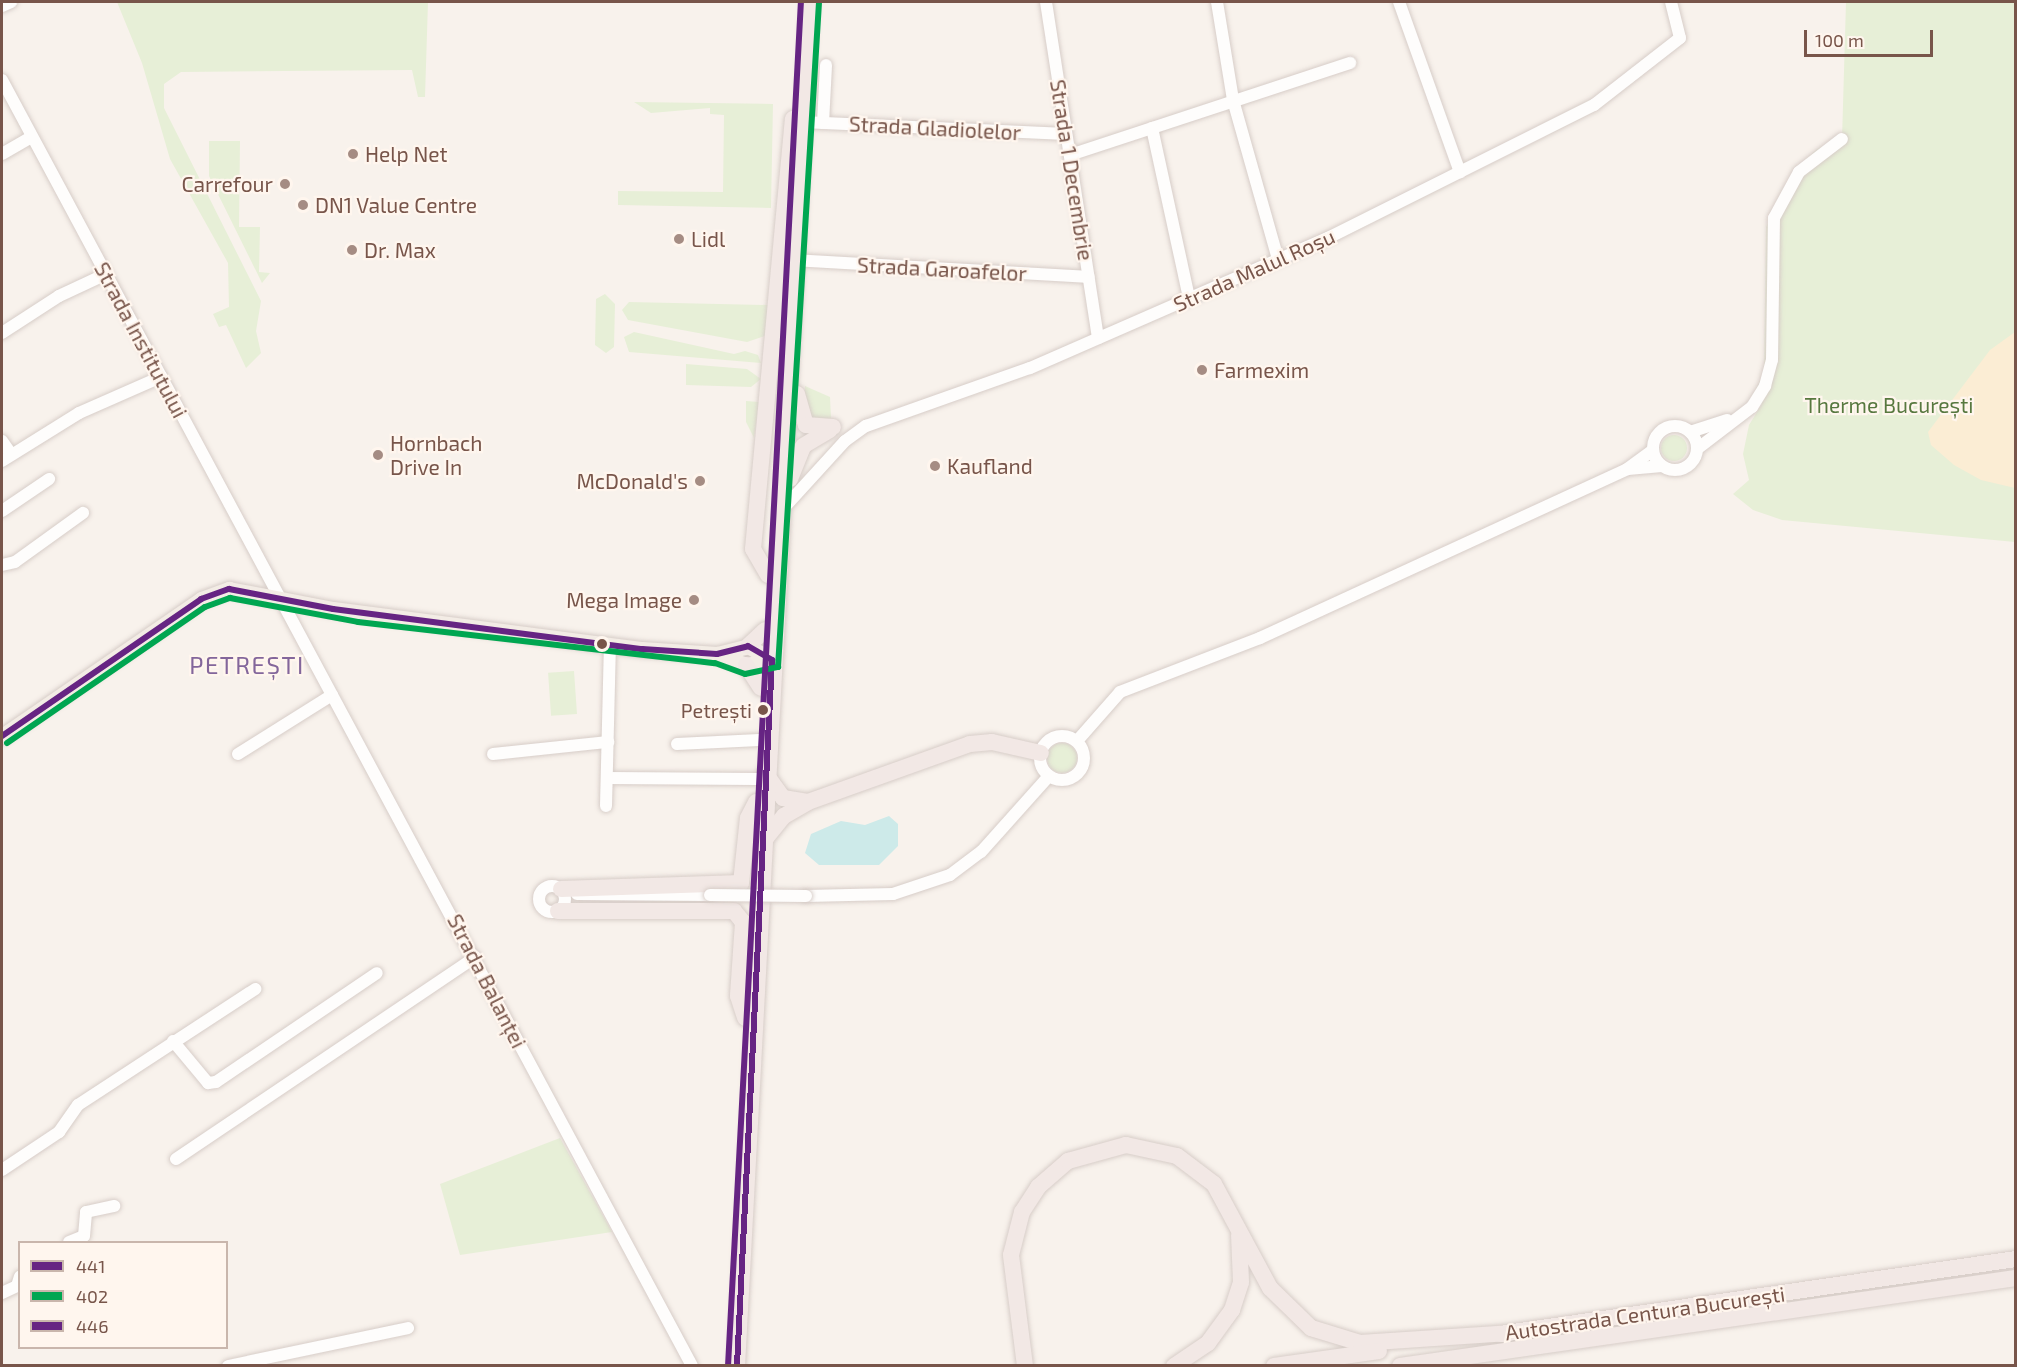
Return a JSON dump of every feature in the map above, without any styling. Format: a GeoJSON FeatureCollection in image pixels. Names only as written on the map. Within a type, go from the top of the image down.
{"type":"FeatureCollection","features":[{"type":"Feature","properties":{"kind":"highway"},"geometry":{"type":"LineString","coordinates":[[728,1365],[756,802],[761,776],[759,741],[761,656],[769,631],[782,510],[794,260],[800,2]]}},
{"type":"Feature","properties":{"kind":"highway"},"geometry":{"type":"LineString","coordinates":[[737,1365],[762,843],[761,656],[769,631],[768,574],[754,552],[754,539],[810,2]]}},
{"type":"Feature","properties":{"kind":"highway"},"geometry":{"type":"LineString","coordinates":[[782,510],[796,460],[807,442],[833,428],[814,429],[800,419],[791,338]]}},
{"type":"Feature","properties":{"kind":"highway"},"geometry":{"type":"LineString","coordinates":[[746,665],[761,688]]}},
{"type":"Feature","properties":{"kind":"highway"},"geometry":{"type":"LineString","coordinates":[[762,843],[784,816],[808,802],[978,742],[1041,753]]}},
{"type":"Feature","properties":{"kind":"highway"},"geometry":{"type":"LineString","coordinates":[[761,776],[783,798],[808,802]]}},
{"type":"Feature","properties":{"kind":"highway"},"geometry":{"type":"LineString","coordinates":[[562,900],[741,883],[748,818],[756,802]]}},
{"type":"Feature","properties":{"kind":"highway"},"geometry":{"type":"LineString","coordinates":[[562,900],[734,911],[743,922],[738,996],[745,1018]]}},
{"type":"Feature","properties":{"kind":"highway"},"geometry":{"type":"LineString","coordinates":[[1025,1365],[1012,1273],[1013,1240],[1029,1198],[1068,1161],[1106,1147],[1163,1151],[1208,1178],[1237,1222],[1279,1301],[1322,1333],[1381,1343],[1511,1341]]}},
{"type":"Feature","properties":{"kind":"highway"},"geometry":{"type":"LineString","coordinates":[[1174,1365],[1209,1343],[1232,1310],[1242,1263],[1237,1222]]}},
{"type":"Feature","properties":{"kind":"highway","name":"Autostrada Centura București"},"geometry":{"type":"LineString","coordinates":[[1400,1365],[1511,1341],[2016,1260]]}},
{"type":"Feature","properties":{"kind":"highway","name":"Autostrada Centura București"},"geometry":{"type":"LineString","coordinates":[[1274,1365],[1511,1341],[2016,1278]]}},
{"type":"Feature","properties":{"kind":"highway"},"geometry":{"type":"LineString","coordinates":[[1445,1365],[1511,1341]]}},
{"type":"Feature","properties":{"kind":"main road"},"geometry":{"type":"LineString","coordinates":[[2,736],[207,596],[238,590],[280,599],[610,645],[761,656]]}},
{"type":"Feature","properties":{"kind":"main road"},"geometry":{"type":"LineString","coordinates":[[717,654],[746,665],[761,656]]}},
{"type":"Feature","properties":{"kind":"street"},"geometry":{"type":"LineString","coordinates":[[2,6],[11,2]]}},
{"type":"Feature","properties":{"kind":"street","name":"Strada 1 Decembrie"},"geometry":{"type":"LineString","coordinates":[[1046,2],[1098,338]]}},
{"type":"Feature","properties":{"kind":"street"},"geometry":{"type":"LineString","coordinates":[[1217,2],[1233,100],[1278,260]]}},
{"type":"Feature","properties":{"kind":"street"},"geometry":{"type":"LineString","coordinates":[[1399,2],[1460,172]]}},
{"type":"Feature","properties":{"kind":"street","name":"Strada Malul Roșu"},"geometry":{"type":"LineString","coordinates":[[782,510],[817,472],[866,426],[1098,338],[1278,260],[1460,172],[1605,98],[1680,38],[1671,2]]}},
{"type":"Feature","properties":{"kind":"street"},"geometry":{"type":"LineString","coordinates":[[1070,155],[1350,63]]}},
{"type":"Feature","properties":{"kind":"street"},"geometry":{"type":"LineString","coordinates":[[823,123],[826,65]]}},
{"type":"Feature","properties":{"kind":"street","name":"Strada Institutului"},"geometry":{"type":"LineString","coordinates":[[2,80],[280,599]]}},
{"type":"Feature","properties":{"kind":"street","name":"Strada Gladiolelor"},"geometry":{"type":"LineString","coordinates":[[798,121],[1066,134]]}},
{"type":"Feature","properties":{"kind":"street"},"geometry":{"type":"LineString","coordinates":[[1152,128],[1189,298]]}},
{"type":"Feature","properties":{"kind":"street"},"geometry":{"type":"LineString","coordinates":[[2,154],[32,137]]}},
{"type":"Feature","properties":{"kind":"street"},"geometry":{"type":"LineString","coordinates":[[1627,469],[1685,466],[1697,449],[1752,407],[1771,367],[1770,249],[1777,209],[1804,166],[1842,139]]}},
{"type":"Feature","properties":{"kind":"street","name":"Strada Garoafelor"},"geometry":{"type":"LineString","coordinates":[[794,260],[1089,277]]}},
{"type":"Feature","properties":{"kind":"street"},"geometry":{"type":"LineString","coordinates":[[2,333],[58,296],[106,274]]}},
{"type":"Feature","properties":{"kind":"street"},"geometry":{"type":"LineString","coordinates":[[2,441],[6,457],[80,413],[160,377]]}},
{"type":"Feature","properties":{"kind":"street"},"geometry":{"type":"LineString","coordinates":[[1662,466],[1653,450],[1656,436],[1666,428],[1690,432],[1752,407]]}},
{"type":"Feature","properties":{"kind":"street"},"geometry":{"type":"LineString","coordinates":[[1690,432],[1697,449]]}},
{"type":"Feature","properties":{"kind":"street"},"geometry":{"type":"LineString","coordinates":[[1077,741],[1120,692],[1250,642],[1627,469],[1653,450]]}},
{"type":"Feature","properties":{"kind":"street"},"geometry":{"type":"LineString","coordinates":[[796,460],[802,471],[817,472]]}},
{"type":"Feature","properties":{"kind":"street"},"geometry":{"type":"LineString","coordinates":[[2,511],[49,479]]}},
{"type":"Feature","properties":{"kind":"street"},"geometry":{"type":"LineString","coordinates":[[2,565],[15,562],[83,513]]}},
{"type":"Feature","properties":{"kind":"street","name":"Strada Balanței"},"geometry":{"type":"LineString","coordinates":[[280,599],[475,957],[692,1365]]}},
{"type":"Feature","properties":{"kind":"street"},"geometry":{"type":"LineString","coordinates":[[606,806],[610,645]]}},
{"type":"Feature","properties":{"kind":"street"},"geometry":{"type":"LineString","coordinates":[[238,753],[332,695]]}},
{"type":"Feature","properties":{"kind":"street"},"geometry":{"type":"LineString","coordinates":[[1050,776],[1041,753],[1054,737],[1077,741]]}},
{"type":"Feature","properties":{"kind":"street"},"geometry":{"type":"LineString","coordinates":[[676,744],[759,741]]}},
{"type":"Feature","properties":{"kind":"street"},"geometry":{"type":"LineString","coordinates":[[1050,776],[1069,779],[1080,771],[1084,755],[1077,741]]}},
{"type":"Feature","properties":{"kind":"street"},"geometry":{"type":"LineString","coordinates":[[493,754],[608,742]]}},
{"type":"Feature","properties":{"kind":"street"},"geometry":{"type":"LineString","coordinates":[[607,778],[761,776]]}},
{"type":"Feature","properties":{"kind":"street"},"geometry":{"type":"LineString","coordinates":[[562,900],[592,897],[893,894],[950,875],[981,852],[1050,776]]}},
{"type":"Feature","properties":{"kind":"street"},"geometry":{"type":"LineString","coordinates":[[176,1160],[475,957]]}},
{"type":"Feature","properties":{"kind":"street"},"geometry":{"type":"LineString","coordinates":[[173,1041],[208,1083],[216,1082],[377,973]]}},
{"type":"Feature","properties":{"kind":"street"},"geometry":{"type":"LineString","coordinates":[[2,1170],[59,1132],[78,1105],[255,988]]}},
{"type":"Feature","properties":{"kind":"street"},"geometry":{"type":"LineString","coordinates":[[72,1241],[84,1236],[86,1212],[114,1206]]}},
{"type":"Feature","properties":{"kind":"street"},"geometry":{"type":"LineString","coordinates":[[2,1293],[17,1286],[18,1283]]}},
{"type":"Feature","properties":{"kind":"street"},"geometry":{"type":"LineString","coordinates":[[228,1365],[408,1328]]}},
{"type":"Feature","properties":{"kind":"green space"},"geometry":{"type":"Polygon","coordinates":[[[117,2],[428,2],[425,97],[418,97],[412,70],[181,72],[164,84],[164,108],[261,301],[256,331],[261,353],[246,368],[226,325],[219,327],[213,314],[229,307],[228,263],[170,159],[142,63],[117,2]]]}},
{"type":"Feature","properties":{"kind":"green space","name":"Therme București"},"geometry":{"type":"Polygon","coordinates":[[[1846,2],[2015,2],[2015,542],[1782,520],[1753,510],[1733,494],[1749,480],[1743,454],[1749,425],[1762,404],[1753,394],[1764,373],[1766,227],[1796,169],[1817,149],[1842,139],[1846,2]]]}},
{"type":"Feature","properties":{"kind":"green space"},"geometry":{"type":"Polygon","coordinates":[[[634,102],[773,104],[771,208],[618,205],[618,191],[723,192],[724,115],[710,114],[710,108],[651,113],[634,102]]]}},
{"type":"Feature","properties":{"kind":"green space"},"geometry":{"type":"Polygon","coordinates":[[[209,141],[240,141],[239,227],[260,227],[259,272],[270,273],[262,283],[209,176],[209,141]]]}},
{"type":"Feature","properties":{"kind":"green space"},"geometry":{"type":"Polygon","coordinates":[[[605,294],[615,304],[614,347],[606,353],[595,345],[596,299],[605,294]]]}},
{"type":"Feature","properties":{"kind":"green space"},"geometry":{"type":"Polygon","coordinates":[[[629,302],[769,305],[765,336],[747,342],[628,320],[622,310],[629,302]]]}},
{"type":"Feature","properties":{"kind":"green space"},"geometry":{"type":"Polygon","coordinates":[[[634,332],[734,354],[745,351],[758,355],[761,363],[629,352],[624,337],[634,332]]]}},
{"type":"Feature","properties":{"kind":"green space"},"geometry":{"type":"Polygon","coordinates":[[[686,364],[747,369],[761,379],[751,387],[686,385],[686,364]]]}},
{"type":"Feature","properties":{"kind":"green space"},"geometry":{"type":"Polygon","coordinates":[[[805,386],[830,397],[831,418],[818,423],[804,410],[805,386]]]}},
{"type":"Feature","properties":{"kind":"green space"},"geometry":{"type":"Polygon","coordinates":[[[746,401],[759,402],[754,438],[746,422],[746,401]]]}},
{"type":"Feature","properties":{"kind":"green space"},"geometry":{"type":"Polygon","coordinates":[[[1674,435],[1683,439],[1687,448],[1683,457],[1674,461],[1665,457],[1661,448],[1665,439],[1674,435]]]}},
{"type":"Feature","properties":{"kind":"green space"},"geometry":{"type":"Polygon","coordinates":[[[574,671],[577,714],[551,716],[548,673],[574,671]]]}},
{"type":"Feature","properties":{"kind":"green space"},"geometry":{"type":"Polygon","coordinates":[[[1062,743],[1073,747],[1077,758],[1073,769],[1062,773],[1051,769],[1047,758],[1051,747],[1062,743]]]}},
{"type":"Feature","properties":{"kind":"green space"},"geometry":{"type":"Polygon","coordinates":[[[560,1138],[612,1232],[460,1255],[440,1184],[560,1138]]]}},
{"type":"Feature","properties":{"kind":"sand"},"geometry":{"type":"Polygon","coordinates":[[[2015,332],[2015,488],[1981,480],[1954,465],[1931,445],[1928,432],[1990,350],[2015,332]]]}},
{"type":"Feature","properties":{"kind":"water"},"geometry":{"type":"Polygon","coordinates":[[[889,816],[898,824],[898,846],[879,865],[819,865],[805,853],[811,834],[841,821],[865,825],[889,816]]]}},
{"type":"Feature","properties":{"kind":"transit line","name":"446"},"geometry":{"type":"LineString","coordinates":[[728,1366],[801,2]]}},
{"type":"Feature","properties":{"kind":"transit line","name":"402"},"geometry":{"type":"LineString","coordinates":[[7,743],[205,607],[230,598],[358,622],[715,663],[745,674],[778,667],[819,3]]}},
{"type":"Feature","properties":{"kind":"transit line","name":"441"},"geometry":{"type":"LineString","coordinates":[[2,736],[201,599],[229,589],[333,609],[642,649],[717,654],[748,646],[772,660],[737,1366]]}},
{"type":"Feature","properties":{"kind":"place","name":"Help Net"},"geometry":{"type":"Point","coordinates":[353,154]}},
{"type":"Feature","properties":{"kind":"place","name":"Carrefour"},"geometry":{"type":"Point","coordinates":[285,184]}},
{"type":"Feature","properties":{"kind":"place","name":"DN1 Value Centre"},"geometry":{"type":"Point","coordinates":[303,205]}},
{"type":"Feature","properties":{"kind":"place","name":"Lidl"},"geometry":{"type":"Point","coordinates":[679,239]}},
{"type":"Feature","properties":{"kind":"place","name":"Dr. Max"},"geometry":{"type":"Point","coordinates":[352,250]}},
{"type":"Feature","properties":{"kind":"place","name":"Farmexim"},"geometry":{"type":"Point","coordinates":[1202,370]}},
{"type":"Feature","properties":{"kind":"place","name":"Hornbach Drive In"},"geometry":{"type":"Point","coordinates":[378,455]}},
{"type":"Feature","properties":{"kind":"place","name":"Kaufland"},"geometry":{"type":"Point","coordinates":[935,466]}},
{"type":"Feature","properties":{"kind":"place","name":"McDonald's"},"geometry":{"type":"Point","coordinates":[700,481]}},
{"type":"Feature","properties":{"kind":"place","name":"Mega Image"},"geometry":{"type":"Point","coordinates":[694,600]}},
{"type":"Feature","properties":{"kind":"place","name":"Petrești"},"geometry":{"type":"Point","coordinates":[763,710]}},
{"type":"Feature","properties":{"kind":"district","name":"PETREȘTI"},"geometry":{"type":"Point","coordinates":[247,665]}}]}
